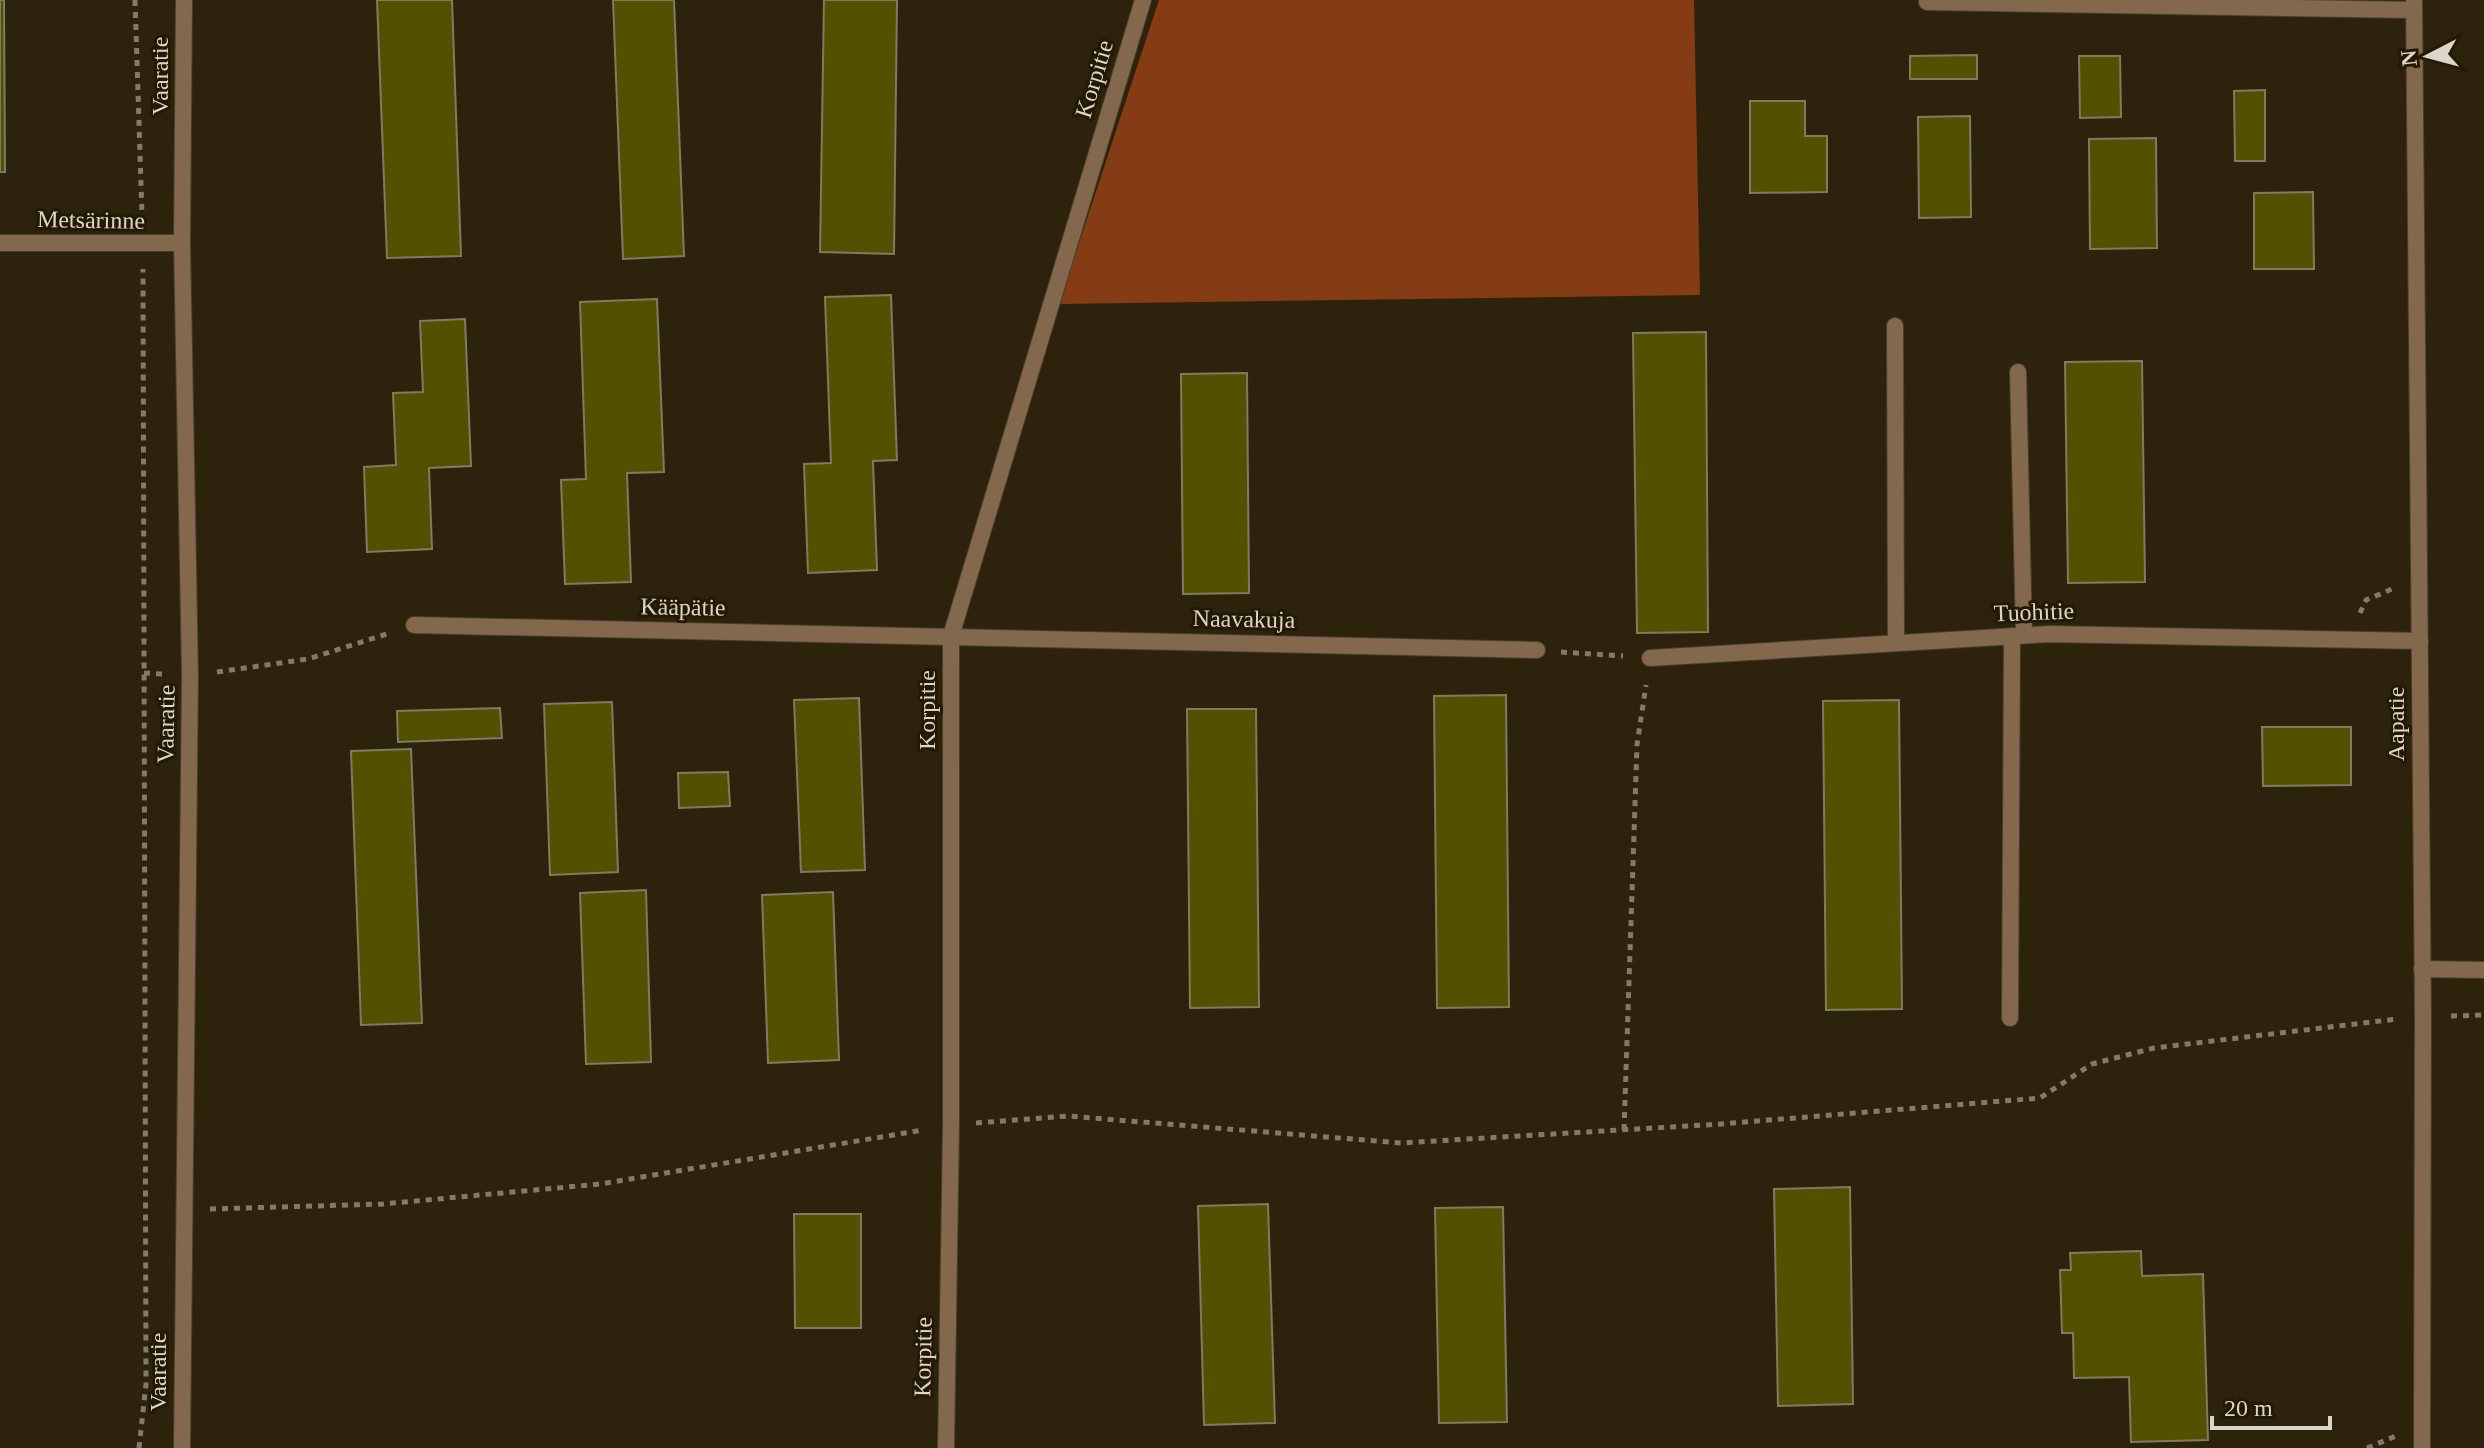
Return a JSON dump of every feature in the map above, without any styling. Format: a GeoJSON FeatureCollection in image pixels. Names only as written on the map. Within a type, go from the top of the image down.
{"type":"FeatureCollection","features":[{"type":"Feature","properties":{"kind":"street","name":"Vaaratie"},"geometry":{"type":"LineString","coordinates":[[182,1448],[190,675],[182,243],[184,0]]}},
{"type":"Feature","properties":{"kind":"street","name":"Korpitie"},"geometry":{"type":"LineString","coordinates":[[946,1448],[951,1125],[951,636],[1143,0]]}},
{"type":"Feature","properties":{"kind":"street"},"geometry":{"type":"LineString","coordinates":[[1927,2],[2414,5]]}},
{"type":"Feature","properties":{"kind":"street","name":"Aapatie"},"geometry":{"type":"LineString","coordinates":[[2414,5],[2423,1016],[2422,1448]]}},
{"type":"Feature","properties":{"kind":"street","name":"Metsärinne"},"geometry":{"type":"LineString","coordinates":[[0,243],[182,243]]}},
{"type":"Feature","properties":{"kind":"street"},"geometry":{"type":"LineString","coordinates":[[1895,326],[1896,643]]}},
{"type":"Feature","properties":{"kind":"street"},"geometry":{"type":"LineString","coordinates":[[2010,1018],[2018,635],[2018,372]]}},
{"type":"Feature","properties":{"kind":"street","name":"Kääpätie"},"geometry":{"type":"LineString","coordinates":[[414,625],[951,636]]}},
{"type":"Feature","properties":{"kind":"street","name":"Tuohitie"},"geometry":{"type":"LineString","coordinates":[[1650,658],[2018,635],[2420,641]]}},
{"type":"Feature","properties":{"kind":"street","name":"Naavakuja"},"geometry":{"type":"LineString","coordinates":[[951,636],[1537,650]]}},
{"type":"Feature","properties":{"kind":"street"},"geometry":{"type":"LineString","coordinates":[[2422,969],[2484,970]]}},
{"type":"Feature","properties":{"kind":"path"},"geometry":{"type":"LineString","coordinates":[[135,0],[143,245],[146,1384],[139,1448]]}},
{"type":"Feature","properties":{"kind":"path"},"geometry":{"type":"LineString","coordinates":[[144,673],[190,675],[308,659],[414,625]]}},
{"type":"Feature","properties":{"kind":"path"},"geometry":{"type":"LineString","coordinates":[[1537,650],[1650,658],[1637,745],[1624,1130]]}},
{"type":"Feature","properties":{"kind":"path"},"geometry":{"type":"LineString","coordinates":[[145,1211],[383,1204],[600,1184],[951,1125],[1068,1116],[1401,1143],[1624,1130],[2040,1098],[2092,1064],[2154,1048],[2423,1016],[2484,1015]]}},
{"type":"Feature","properties":{"kind":"shaded area"},"geometry":{"type":"Polygon","coordinates":[[[1159,0],[1694,0],[1700,295],[1059,304],[1159,0]]]}},
{"type":"Feature","properties":{"kind":"building"},"geometry":{"type":"Polygon","coordinates":[[[0,0],[4,0],[5,172],[0,172],[0,0]]]}},
{"type":"Feature","properties":{"kind":"building"},"geometry":{"type":"Polygon","coordinates":[[[377,0],[452,0],[461,256],[387,258],[377,0]]]}},
{"type":"Feature","properties":{"kind":"building"},"geometry":{"type":"Polygon","coordinates":[[[613,0],[674,0],[684,256],[623,259],[613,0]]]}},
{"type":"Feature","properties":{"kind":"building"},"geometry":{"type":"Polygon","coordinates":[[[824,0],[897,0],[894,254],[820,252],[824,0]]]}},
{"type":"Feature","properties":{"kind":"building"},"geometry":{"type":"Polygon","coordinates":[[[1977,55],[1977,79],[1910,79],[1910,56],[1977,55]]]}},
{"type":"Feature","properties":{"kind":"building"},"geometry":{"type":"Polygon","coordinates":[[[2079,56],[2120,56],[2121,117],[2080,118],[2079,56]]]}},
{"type":"Feature","properties":{"kind":"building"},"geometry":{"type":"Polygon","coordinates":[[[2265,90],[2265,161],[2235,161],[2234,91],[2265,90]]]}},
{"type":"Feature","properties":{"kind":"building"},"geometry":{"type":"Polygon","coordinates":[[[1750,101],[1805,101],[1805,136],[1827,136],[1827,192],[1750,193],[1750,101]]]}},
{"type":"Feature","properties":{"kind":"building"},"geometry":{"type":"Polygon","coordinates":[[[1970,116],[1971,217],[1919,218],[1918,117],[1970,116]]]}},
{"type":"Feature","properties":{"kind":"building"},"geometry":{"type":"Polygon","coordinates":[[[2156,138],[2157,248],[2090,249],[2089,139],[2156,138]]]}},
{"type":"Feature","properties":{"kind":"building"},"geometry":{"type":"Polygon","coordinates":[[[2313,192],[2314,269],[2254,269],[2254,193],[2313,192]]]}},
{"type":"Feature","properties":{"kind":"building"},"geometry":{"type":"Polygon","coordinates":[[[891,295],[897,460],[873,461],[877,570],[808,573],[804,464],[831,463],[825,297],[891,295]]]}},
{"type":"Feature","properties":{"kind":"building"},"geometry":{"type":"Polygon","coordinates":[[[657,299],[664,472],[627,473],[631,582],[565,584],[561,480],[586,479],[580,302],[657,299]]]}},
{"type":"Feature","properties":{"kind":"building"},"geometry":{"type":"Polygon","coordinates":[[[465,319],[471,466],[429,468],[432,549],[367,552],[364,467],[396,465],[393,393],[423,392],[420,321],[465,319]]]}},
{"type":"Feature","properties":{"kind":"building"},"geometry":{"type":"Polygon","coordinates":[[[1706,332],[1708,632],[1637,633],[1633,333],[1706,332]]]}},
{"type":"Feature","properties":{"kind":"building"},"geometry":{"type":"Polygon","coordinates":[[[2142,361],[2145,582],[2068,583],[2065,362],[2142,361]]]}},
{"type":"Feature","properties":{"kind":"building"},"geometry":{"type":"Polygon","coordinates":[[[1247,373],[1249,593],[1183,594],[1181,374],[1247,373]]]}},
{"type":"Feature","properties":{"kind":"building"},"geometry":{"type":"Polygon","coordinates":[[[1506,695],[1509,1007],[1437,1008],[1434,696],[1506,695]]]}},
{"type":"Feature","properties":{"kind":"building"},"geometry":{"type":"Polygon","coordinates":[[[859,698],[865,870],[801,872],[794,700],[859,698]]]}},
{"type":"Feature","properties":{"kind":"building"},"geometry":{"type":"Polygon","coordinates":[[[1899,700],[1902,1009],[1826,1010],[1823,701],[1899,700]]]}},
{"type":"Feature","properties":{"kind":"building"},"geometry":{"type":"Polygon","coordinates":[[[612,702],[618,872],[550,875],[544,704],[612,702]]]}},
{"type":"Feature","properties":{"kind":"building"},"geometry":{"type":"Polygon","coordinates":[[[500,708],[502,738],[398,742],[397,711],[500,708]]]}},
{"type":"Feature","properties":{"kind":"building"},"geometry":{"type":"Polygon","coordinates":[[[1187,709],[1256,709],[1259,1007],[1190,1008],[1187,709]]]}},
{"type":"Feature","properties":{"kind":"building"},"geometry":{"type":"Polygon","coordinates":[[[2262,727],[2351,727],[2351,785],[2263,786],[2262,727]]]}},
{"type":"Feature","properties":{"kind":"building"},"geometry":{"type":"Polygon","coordinates":[[[411,749],[422,1023],[361,1025],[351,751],[411,749]]]}},
{"type":"Feature","properties":{"kind":"building"},"geometry":{"type":"Polygon","coordinates":[[[728,772],[730,806],[679,808],[678,773],[728,772]]]}},
{"type":"Feature","properties":{"kind":"building"},"geometry":{"type":"Polygon","coordinates":[[[646,890],[651,1062],[586,1064],[580,893],[646,890]]]}},
{"type":"Feature","properties":{"kind":"building"},"geometry":{"type":"Polygon","coordinates":[[[833,892],[839,1060],[768,1063],[762,895],[833,892]]]}},
{"type":"Feature","properties":{"kind":"building"},"geometry":{"type":"Polygon","coordinates":[[[1850,1187],[1853,1404],[1778,1406],[1774,1189],[1850,1187]]]}},
{"type":"Feature","properties":{"kind":"building"},"geometry":{"type":"Polygon","coordinates":[[[1268,1204],[1275,1423],[1204,1425],[1198,1206],[1268,1204]]]}},
{"type":"Feature","properties":{"kind":"building"},"geometry":{"type":"Polygon","coordinates":[[[1503,1207],[1507,1422],[1439,1423],[1435,1208],[1503,1207]]]}},
{"type":"Feature","properties":{"kind":"building"},"geometry":{"type":"Polygon","coordinates":[[[794,1214],[861,1214],[861,1328],[795,1328],[794,1214]]]}},
{"type":"Feature","properties":{"kind":"building"},"geometry":{"type":"Polygon","coordinates":[[[2141,1251],[2142,1276],[2203,1274],[2208,1440],[2131,1442],[2129,1377],[2074,1378],[2073,1333],[2062,1333],[2060,1270],[2071,1270],[2070,1253],[2141,1251]]]}}]}
